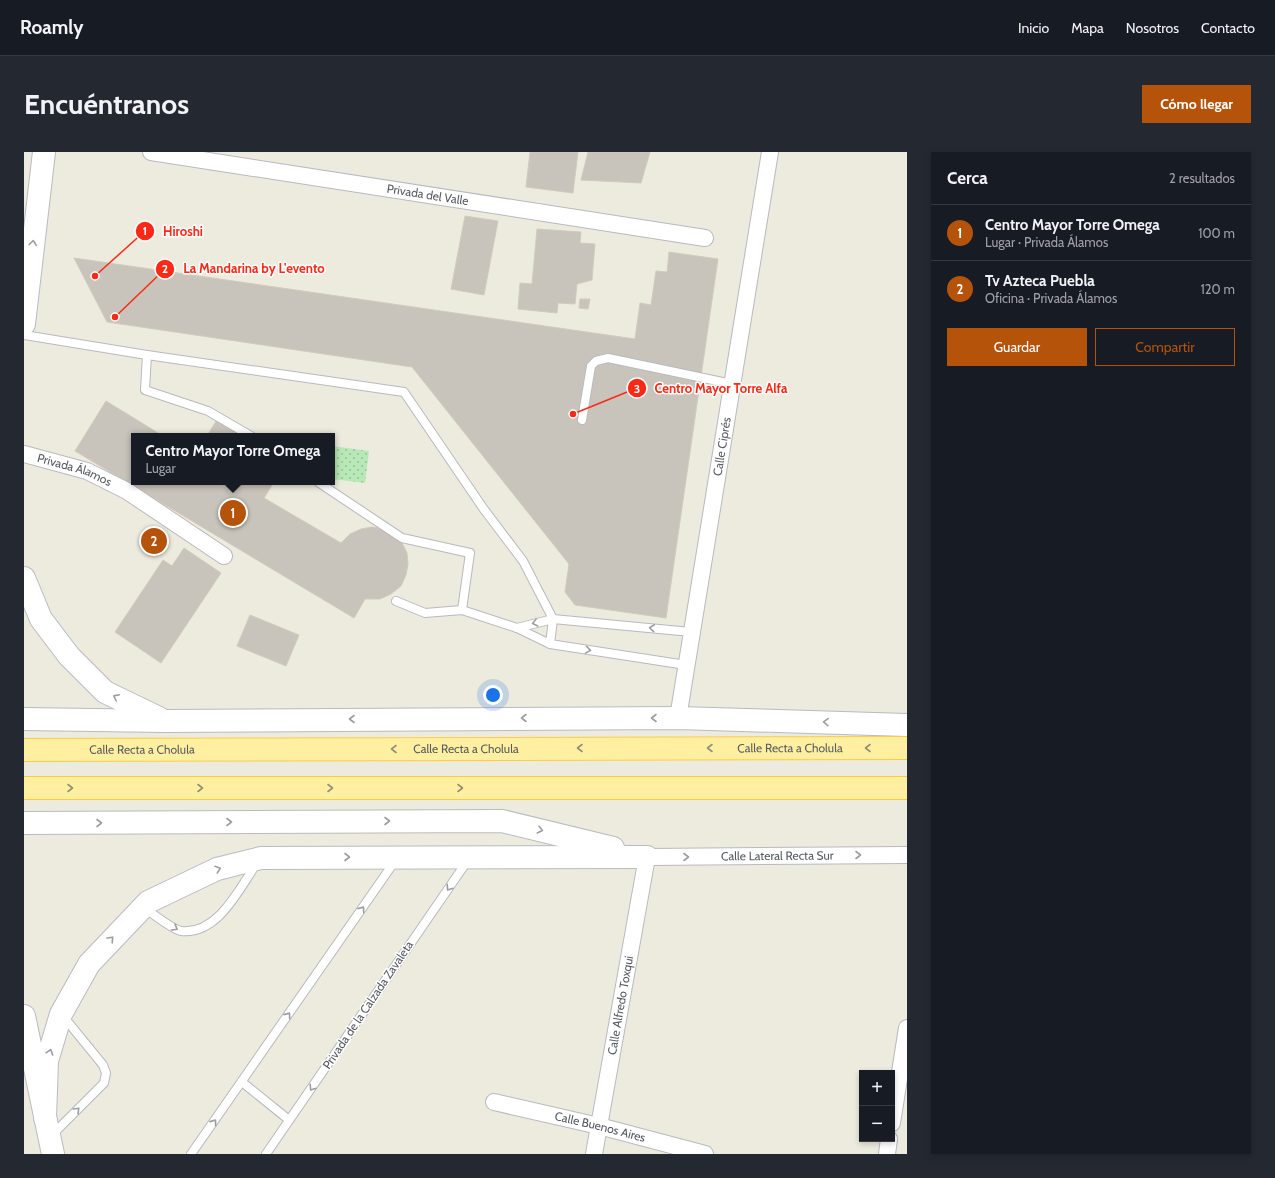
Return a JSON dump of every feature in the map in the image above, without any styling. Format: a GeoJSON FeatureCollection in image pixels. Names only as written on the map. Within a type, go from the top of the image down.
{"type":"FeatureCollection","features":[{"type":"Feature","properties":{"kind":"main road"},"geometry":{"type":"LineString","coordinates":[[24,324],[44,152]]}},
{"type":"Feature","properties":{"kind":"main road"},"geometry":{"type":"LineString","coordinates":[[24,578],[41,619],[69,656],[105,692],[164,721]]}},
{"type":"Feature","properties":{"kind":"main road"},"geometry":{"type":"LineString","coordinates":[[27,719],[164,721],[678,718],[907,725]]}},
{"type":"Feature","properties":{"kind":"main road","name":"Calle Recta a Cholula"},"geometry":{"type":"LineString","coordinates":[[27,750],[907,748]]}},
{"type":"Feature","properties":{"kind":"main road"},"geometry":{"type":"LineString","coordinates":[[28,788],[907,788]]}},
{"type":"Feature","properties":{"kind":"main road"},"geometry":{"type":"LineString","coordinates":[[28,823],[502,821],[647,857]]}},
{"type":"Feature","properties":{"kind":"main road"},"geometry":{"type":"LineString","coordinates":[[49,1137],[47,1061],[61,1014],[89,964],[148,902],[217,869],[261,858],[471,856],[647,857]]}},
{"type":"Feature","properties":{"kind":"main road"},"geometry":{"type":"LineString","coordinates":[[24,1016],[49,1137]]}},
{"type":"Feature","properties":{"kind":"street","name":"Privada del Valle"},"geometry":{"type":"LineString","coordinates":[[151,152],[705,238]]}},
{"type":"Feature","properties":{"kind":"street","name":"Calle Ciprés"},"geometry":{"type":"LineString","coordinates":[[678,718],[770,152]]}},
{"type":"Feature","properties":{"kind":"street","name":"Privada Álamos"},"geometry":{"type":"LineString","coordinates":[[24,454],[87,471],[127,491],[224,556]]}},
{"type":"Feature","properties":{"kind":"street","name":"Calle Lateral Recta Sur"},"geometry":{"type":"LineString","coordinates":[[647,857],[907,855]]}},
{"type":"Feature","properties":{"kind":"street","name":"Calle Alfredo Toxqui"},"geometry":{"type":"LineString","coordinates":[[594,1154],[647,857]]}},
{"type":"Feature","properties":{"kind":"street"},"geometry":{"type":"LineString","coordinates":[[895,1106],[907,1028]]}},
{"type":"Feature","properties":{"kind":"street","name":"Calle Buenos Aires"},"geometry":{"type":"LineString","coordinates":[[494,1102],[599,1126],[705,1154]]}},
{"type":"Feature","properties":{"kind":"street"},"geometry":{"type":"LineString","coordinates":[[887,1154],[889,1142]]}},
{"type":"Feature","properties":{"kind":"lane"},"geometry":{"type":"LineString","coordinates":[[24,336],[404,392],[483,508],[523,561],[553,619],[550,644]]}},
{"type":"Feature","properties":{"kind":"lane"},"geometry":{"type":"LineString","coordinates":[[147,355],[146,390],[208,411],[246,433]]}},
{"type":"Feature","properties":{"kind":"lane"},"geometry":{"type":"LineString","coordinates":[[582,420],[591,366],[596,360],[608,358],[732,384]]}},
{"type":"Feature","properties":{"kind":"lane"},"geometry":{"type":"LineString","coordinates":[[322,485],[402,538],[470,553],[462,610]]}},
{"type":"Feature","properties":{"kind":"lane"},"geometry":{"type":"LineString","coordinates":[[396,601],[425,613],[462,610],[517,628],[550,644],[686,665]]}},
{"type":"Feature","properties":{"kind":"lane"},"geometry":{"type":"LineString","coordinates":[[517,628],[553,619],[691,632]]}},
{"type":"Feature","properties":{"kind":"lane","name":"Privada de la Calzada Zavaleta"},"geometry":{"type":"LineString","coordinates":[[266,1154],[471,856]]}},
{"type":"Feature","properties":{"kind":"lane"},"geometry":{"type":"LineString","coordinates":[[191,1154],[398,857]]}},
{"type":"Feature","properties":{"kind":"lane"},"geometry":{"type":"LineString","coordinates":[[142,907],[180,931],[201,928],[220,916],[261,858]]}},
{"type":"Feature","properties":{"kind":"lane"},"geometry":{"type":"LineString","coordinates":[[49,1137],[104,1083],[106,1073],[103,1065],[61,1014]]}},
{"type":"Feature","properties":{"kind":"lane"},"geometry":{"type":"LineString","coordinates":[[242,1082],[289,1120]]}},
{"type":"Feature","properties":{"kind":"green space"},"geometry":{"type":"Polygon","coordinates":[[[335,446],[369,451],[365,483],[335,479],[335,446]]]}},
{"type":"Feature","properties":{"kind":"building"},"geometry":{"type":"Polygon","coordinates":[[[530,152],[578,152],[573,193],[526,187],[530,152]]]}},
{"type":"Feature","properties":{"kind":"building"},"geometry":{"type":"Polygon","coordinates":[[[588,152],[650,152],[641,183],[581,180],[588,152]]]}},
{"type":"Feature","properties":{"kind":"building"},"geometry":{"type":"Polygon","coordinates":[[[465,216],[498,221],[484,295],[451,289],[465,216]]]}},
{"type":"Feature","properties":{"kind":"building"},"geometry":{"type":"Polygon","coordinates":[[[537,229],[581,232],[580,243],[595,244],[592,280],[577,284],[575,304],[558,303],[557,313],[518,309],[520,283],[532,284],[537,229]]]}},
{"type":"Feature","properties":{"kind":"building"},"geometry":{"type":"Polygon","coordinates":[[[669,252],[718,259],[666,618],[575,605],[565,592],[569,564],[412,367],[107,322],[74,258],[635,339],[640,303],[651,305],[656,271],[667,272],[669,252]]]}},
{"type":"Feature","properties":{"kind":"building"},"geometry":{"type":"Polygon","coordinates":[[[580,299],[590,299],[588,309],[579,308],[580,299]]]}},
{"type":"Feature","properties":{"kind":"building"},"geometry":{"type":"Polygon","coordinates":[[[106,401],[158,433],[131,433],[131,485],[75,451],[106,401]]]}},
{"type":"Feature","properties":{"kind":"building"},"geometry":{"type":"Polygon","coordinates":[[[218,418],[243,433],[209,433],[218,418]]]}},
{"type":"Feature","properties":{"kind":"building"},"geometry":{"type":"Polygon","coordinates":[[[132,485],[272,485],[264,498],[341,543],[350,534],[361,529],[372,527],[383,529],[394,534],[402,543],[407,553],[408,564],[406,575],[401,586],[391,594],[380,599],[365,599],[354,618],[132,485]]]}},
{"type":"Feature","properties":{"kind":"building"},"geometry":{"type":"Polygon","coordinates":[[[184,548],[221,573],[161,663],[115,632],[163,560],[172,566],[184,548]]]}},
{"type":"Feature","properties":{"kind":"building"},"geometry":{"type":"Polygon","coordinates":[[[250,615],[299,635],[286,666],[237,646],[250,615]]]}},
{"type":"Feature","properties":{"kind":"place","name":"Hiroshi"},"geometry":{"type":"Point","coordinates":[95,276]}},
{"type":"Feature","properties":{"kind":"place","name":"La Mandarina by L'evento"},"geometry":{"type":"Point","coordinates":[115,317]}},
{"type":"Feature","properties":{"kind":"place","name":"Centro Mayor Torre Alfa"},"geometry":{"type":"Point","coordinates":[573,414]}},
{"type":"Feature","properties":{"kind":"place","name":"Centro Mayor Torre Omega"},"geometry":{"type":"Point","coordinates":[233,513]}},
{"type":"Feature","properties":{"kind":"place","name":"Tv Azteca Puebla"},"geometry":{"type":"Point","coordinates":[154,541]}}]}
